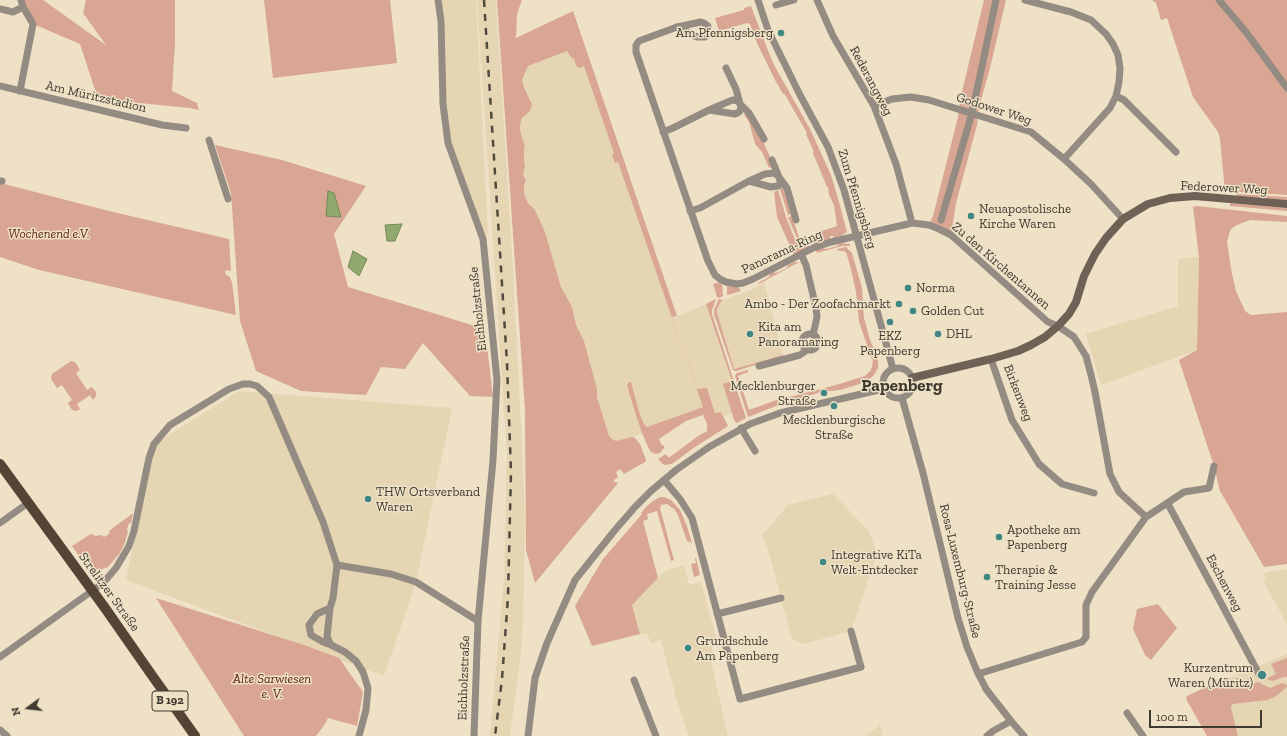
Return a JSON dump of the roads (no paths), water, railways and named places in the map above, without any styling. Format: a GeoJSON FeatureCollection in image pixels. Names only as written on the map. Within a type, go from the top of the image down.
{"type":"FeatureCollection","features":[{"type":"Feature","properties":{"kind":"main road","name":"Strelitzer Straße"},"geometry":{"type":"LineString","coordinates":[[0,464],[196,736]]}},
{"type":"Feature","properties":{"kind":"street","name":"Eichholzstraße"},"geometry":{"type":"LineString","coordinates":[[438,0],[441,21],[443,104],[448,143],[483,239],[497,380],[493,460],[478,621],[474,736]]}},
{"type":"Feature","properties":{"kind":"street","name":"Zum Pfennigsberg"},"geometry":{"type":"LineString","coordinates":[[758,0],[768,30],[828,147],[844,190],[893,369]]}},
{"type":"Feature","properties":{"kind":"street"},"geometry":{"type":"LineString","coordinates":[[776,5],[794,0]]}},
{"type":"Feature","properties":{"kind":"street","name":"Rederangweg"},"geometry":{"type":"LineString","coordinates":[[817,0],[833,36],[874,106],[896,164],[912,222]]}},
{"type":"Feature","properties":{"kind":"street"},"geometry":{"type":"LineString","coordinates":[[941,220],[972,113],[996,0]]}},
{"type":"Feature","properties":{"kind":"street"},"geometry":{"type":"LineString","coordinates":[[1025,0],[1082,15],[1091,20],[1103,30],[1113,44],[1118,56],[1120,68],[1119,82],[1116,96],[1110,108],[1064,159]]}},
{"type":"Feature","properties":{"kind":"street"},"geometry":{"type":"LineString","coordinates":[[1219,0],[1286,84]]}},
{"type":"Feature","properties":{"kind":"street"},"geometry":{"type":"LineString","coordinates":[[0,4],[11,7],[22,4]]}},
{"type":"Feature","properties":{"kind":"street"},"geometry":{"type":"LineString","coordinates":[[0,9],[13,12],[22,4]]}},
{"type":"Feature","properties":{"kind":"street"},"geometry":{"type":"LineString","coordinates":[[20,91],[33,24],[22,4]]}},
{"type":"Feature","properties":{"kind":"street","name":"Panorama-Ring"},"geometry":{"type":"LineString","coordinates":[[676,27],[697,37],[711,36],[708,26],[701,22],[676,27],[643,39],[636,45],[636,52],[711,269],[720,279],[726,282],[737,284],[748,282],[801,254],[820,246],[857,236]]}},
{"type":"Feature","properties":{"kind":"street"},"geometry":{"type":"LineString","coordinates":[[709,110],[736,114],[741,109],[736,89],[726,68]]}},
{"type":"Feature","properties":{"kind":"street","name":"Am Müritzstadion"},"geometry":{"type":"LineString","coordinates":[[0,86],[162,125],[186,128]]}},
{"type":"Feature","properties":{"kind":"street"},"geometry":{"type":"LineString","coordinates":[[1116,96],[1124,100],[1176,152]]}},
{"type":"Feature","properties":{"kind":"street","name":"Godower Weg"},"geometry":{"type":"LineString","coordinates":[[874,106],[892,99],[911,97],[929,100],[1031,132],[1064,159],[1096,189],[1123,219]]}},
{"type":"Feature","properties":{"kind":"street"},"geometry":{"type":"LineString","coordinates":[[663,132],[733,100],[738,101],[749,113],[764,139]]}},
{"type":"Feature","properties":{"kind":"street"},"geometry":{"type":"LineString","coordinates":[[209,140],[228,198]]}},
{"type":"Feature","properties":{"kind":"street"},"geometry":{"type":"LineString","coordinates":[[772,160],[779,177],[787,188],[796,220]]}},
{"type":"Feature","properties":{"kind":"street"},"geometry":{"type":"LineString","coordinates":[[690,211],[749,182],[769,174],[776,174],[779,177],[780,184],[771,187],[749,182]]}},
{"type":"Feature","properties":{"kind":"street","name":"Federower Weg"},"geometry":{"type":"LineString","coordinates":[[912,378],[1018,351],[1045,337],[1069,314],[1076,302],[1084,276],[1095,254],[1106,238],[1123,219],[1148,204],[1183,196],[1195,196],[1287,204]]}},
{"type":"Feature","properties":{"kind":"street","name":"Zu den Kirchentannen"},"geometry":{"type":"LineString","coordinates":[[857,236],[912,222],[939,228],[951,235],[1048,322],[1058,326],[1074,337],[1086,356],[1095,392],[1110,474],[1119,492],[1146,517]]}},
{"type":"Feature","properties":{"kind":"street"},"geometry":{"type":"LineString","coordinates":[[801,254],[806,265],[816,308],[817,317],[813,335]]}},
{"type":"Feature","properties":{"kind":"street"},"geometry":{"type":"LineString","coordinates":[[758,366],[800,355],[807,350],[814,350],[818,346],[818,340],[813,335],[808,334],[803,339],[802,344],[807,350]]}},
{"type":"Feature","properties":{"kind":"street","name":"Birkenweg"},"geometry":{"type":"LineString","coordinates":[[992,358],[1012,420],[1039,464],[1062,484],[1094,493]]}},
{"type":"Feature","properties":{"kind":"street"},"geometry":{"type":"LineString","coordinates":[[900,368],[907,372],[912,378],[912,388],[906,396],[902,398],[891,397],[883,389],[883,380],[885,375],[893,369],[900,368]]}},
{"type":"Feature","properties":{"kind":"street"},"geometry":{"type":"LineString","coordinates":[[0,657],[106,580],[116,568],[129,546],[139,511],[149,458],[154,444],[170,425],[217,395],[242,384],[257,386],[269,397],[323,522],[337,565],[333,598],[330,608],[328,637],[331,645]]}},
{"type":"Feature","properties":{"kind":"street"},"geometry":{"type":"LineString","coordinates":[[528,736],[535,678],[547,643],[575,580],[635,507],[664,480],[709,447],[741,428],[780,413],[883,389]]}},
{"type":"Feature","properties":{"kind":"street","name":"Rosa-Luxemburg-Straße"},"geometry":{"type":"LineString","coordinates":[[902,398],[923,473],[958,618],[967,646],[978,674],[989,692],[1010,721],[1024,736]]}},
{"type":"Feature","properties":{"kind":"street"},"geometry":{"type":"LineString","coordinates":[[741,428],[755,451]]}},
{"type":"Feature","properties":{"kind":"street"},"geometry":{"type":"LineString","coordinates":[[978,674],[1082,642],[1086,636],[1086,605],[1092,592],[1146,517],[1168,504],[1184,492],[1209,488],[1214,466]]}},
{"type":"Feature","properties":{"kind":"street"},"geometry":{"type":"LineString","coordinates":[[664,480],[680,499],[692,518],[740,700],[861,667],[851,631]]}},
{"type":"Feature","properties":{"kind":"street"},"geometry":{"type":"LineString","coordinates":[[0,523],[28,503]]}},
{"type":"Feature","properties":{"kind":"street","name":"Eschenweg"},"geometry":{"type":"LineString","coordinates":[[1168,504],[1259,674]]}},
{"type":"Feature","properties":{"kind":"street","name":"Eichholzstraße"},"geometry":{"type":"LineString","coordinates":[[337,565],[391,574],[416,582],[478,621]]}},
{"type":"Feature","properties":{"kind":"street"},"geometry":{"type":"LineString","coordinates":[[717,614],[781,598]]}},
{"type":"Feature","properties":{"kind":"street"},"geometry":{"type":"LineString","coordinates":[[330,608],[317,614],[309,625],[311,634],[323,642],[345,652],[356,661],[363,672],[368,688],[366,710],[359,736]]}},
{"type":"Feature","properties":{"kind":"street"},"geometry":{"type":"LineString","coordinates":[[634,680],[656,736]]}},
{"type":"Feature","properties":{"kind":"street"},"geometry":{"type":"LineString","coordinates":[[1127,713],[1143,736]]}},
{"type":"Feature","properties":{"kind":"street"},"geometry":{"type":"LineString","coordinates":[[987,736],[1010,721]]}},
{"type":"Feature","properties":{"kind":"street"},"geometry":{"type":"LineString","coordinates":[[0,730],[7,736]]}},
{"type":"Feature","properties":{"kind":"railway"},"geometry":{"type":"LineString","coordinates":[[484,0],[507,363],[511,472],[508,597],[502,679],[495,736]]}},
{"type":"Feature","properties":{"kind":"place","name":"Am Pfennigsberg"},"geometry":{"type":"Point","coordinates":[781,33]}},
{"type":"Feature","properties":{"kind":"place","name":"Neuapostolische Kirche Waren"},"geometry":{"type":"Point","coordinates":[971,216]}},
{"type":"Feature","properties":{"kind":"place","name":"Norma"},"geometry":{"type":"Point","coordinates":[908,288]}},
{"type":"Feature","properties":{"kind":"place","name":"Ambo - Der Zoofachmarkt"},"geometry":{"type":"Point","coordinates":[899,304]}},
{"type":"Feature","properties":{"kind":"place","name":"Golden Cut"},"geometry":{"type":"Point","coordinates":[913,311]}},
{"type":"Feature","properties":{"kind":"place","name":"EKZ Papenberg"},"geometry":{"type":"Point","coordinates":[890,322]}},
{"type":"Feature","properties":{"kind":"place","name":"Kita am Panoramaring"},"geometry":{"type":"Point","coordinates":[750,334]}},
{"type":"Feature","properties":{"kind":"place","name":"DHL"},"geometry":{"type":"Point","coordinates":[938,334]}},
{"type":"Feature","properties":{"kind":"place","name":"Mecklenburger Straße"},"geometry":{"type":"Point","coordinates":[824,393]}},
{"type":"Feature","properties":{"kind":"place","name":"Mecklenburgische Straße"},"geometry":{"type":"Point","coordinates":[834,406]}},
{"type":"Feature","properties":{"kind":"place","name":"THW Ortsverband Waren"},"geometry":{"type":"Point","coordinates":[368,499]}},
{"type":"Feature","properties":{"kind":"place","name":"Apotheke am Papenberg"},"geometry":{"type":"Point","coordinates":[999,537]}},
{"type":"Feature","properties":{"kind":"place","name":"Integrative KiTa Welt-Entdecker"},"geometry":{"type":"Point","coordinates":[823,562]}},
{"type":"Feature","properties":{"kind":"place","name":"Therapie & Training Jesse"},"geometry":{"type":"Point","coordinates":[987,577]}},
{"type":"Feature","properties":{"kind":"place","name":"Grundschule Am Papenberg"},"geometry":{"type":"Point","coordinates":[688,648]}},
{"type":"Feature","properties":{"kind":"place","name":"Kurzentrum Waren (Müritz)"},"geometry":{"type":"Point","coordinates":[1262,675]}},
{"type":"Feature","properties":{"kind":"district","name":"Papenberg"},"geometry":{"type":"Point","coordinates":[902,386]}},
{"type":"Feature","properties":{"kind":"park label","name":"Wochenend e.V."},"geometry":{"type":"Point","coordinates":[49,234]}},
{"type":"Feature","properties":{"kind":"park label","name":"Alte Sarwiesen e. V."},"geometry":{"type":"Point","coordinates":[272,686]}}]}
